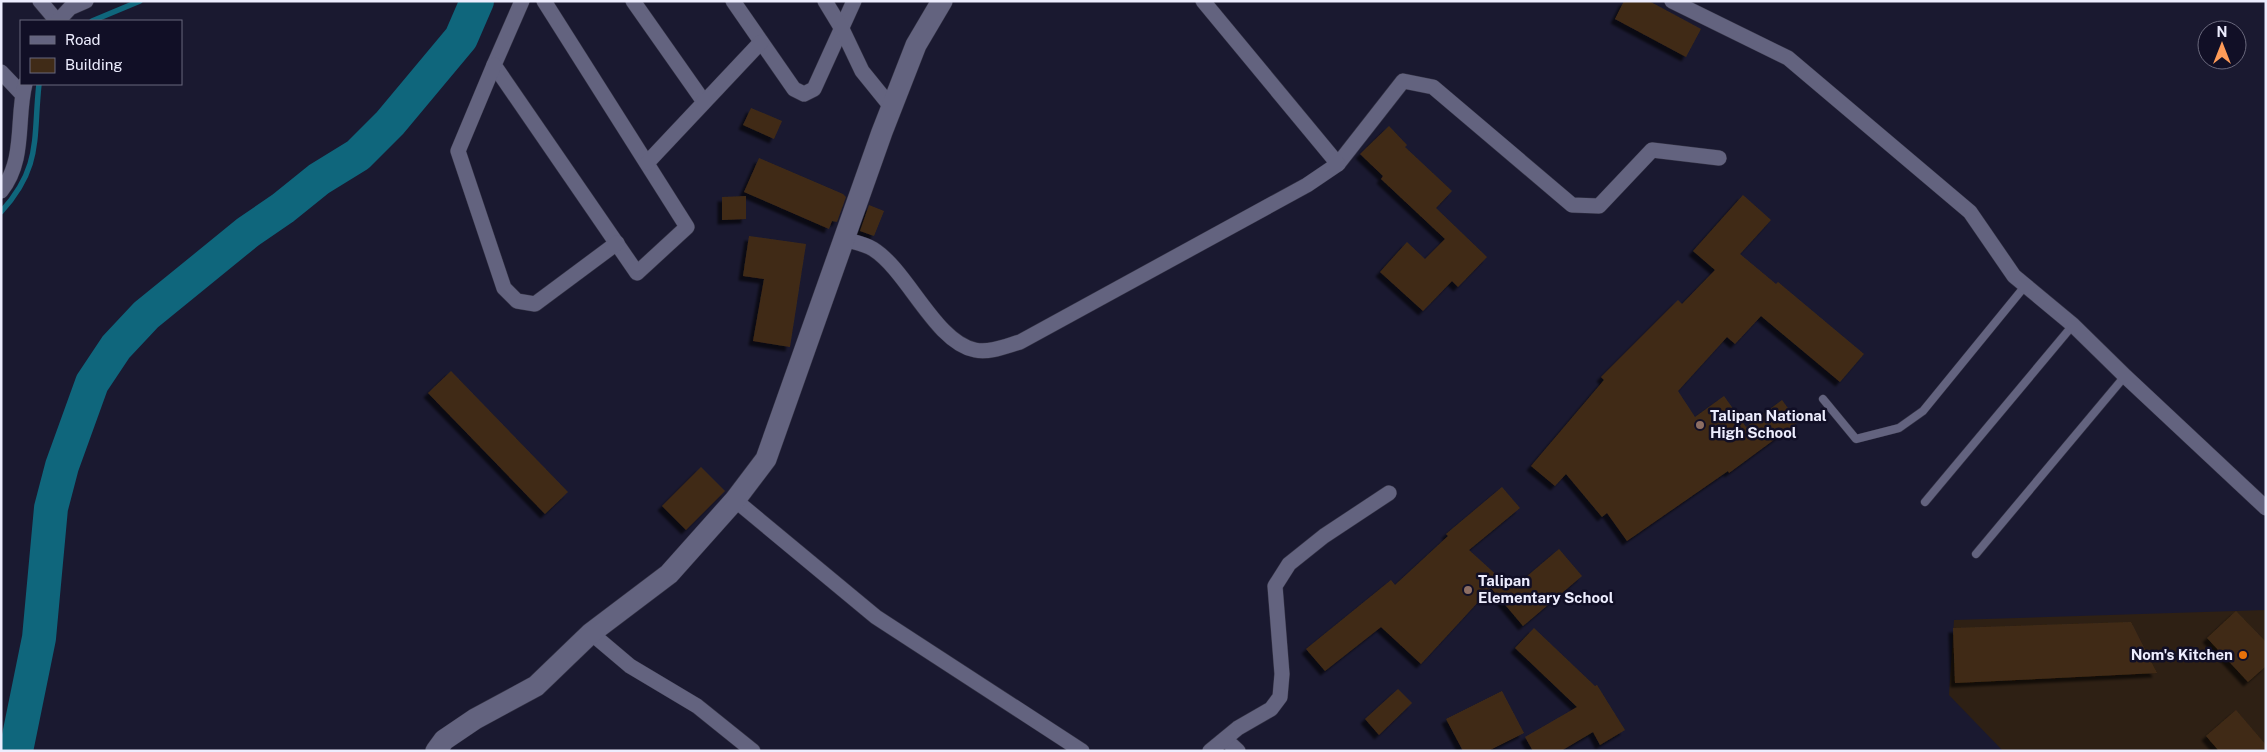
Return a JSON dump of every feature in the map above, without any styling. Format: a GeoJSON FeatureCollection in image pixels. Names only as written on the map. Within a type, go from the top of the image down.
{"type":"FeatureCollection","features":[{"type":"Feature","properties":{"kind":"street"},"geometry":{"type":"LineString","coordinates":[[40,1],[56,20]]}},
{"type":"Feature","properties":{"kind":"street"},"geometry":{"type":"LineString","coordinates":[[58,20],[70,8],[86,1]]}},
{"type":"Feature","properties":{"kind":"street"},"geometry":{"type":"LineString","coordinates":[[522,1],[458,151],[504,288],[517,301],[535,304],[617,243]]}},
{"type":"Feature","properties":{"kind":"street"},"geometry":{"type":"LineString","coordinates":[[494,65],[637,273],[687,227],[544,1]]}},
{"type":"Feature","properties":{"kind":"street"},"geometry":{"type":"LineString","coordinates":[[633,1],[704,102]]}},
{"type":"Feature","properties":{"kind":"street"},"geometry":{"type":"LineString","coordinates":[[733,1],[794,90],[804,94],[814,88],[854,1]]}},
{"type":"Feature","properties":{"kind":"street"},"geometry":{"type":"LineString","coordinates":[[825,1],[842,29],[862,71],[892,108]]}},
{"type":"Feature","properties":{"kind":"street"},"geometry":{"type":"LineString","coordinates":[[436,751],[444,740],[475,719],[536,686],[591,634],[669,574],[734,500],[766,459],[892,108],[916,46],[942,1]]}},
{"type":"Feature","properties":{"kind":"street"},"geometry":{"type":"LineString","coordinates":[[1203,1],[1338,164]]}},
{"type":"Feature","properties":{"kind":"street"},"geometry":{"type":"LineString","coordinates":[[1672,1],[1788,58],[1970,212],[2014,276],[2073,325],[2266,508]]}},
{"type":"Feature","properties":{"kind":"street"},"geometry":{"type":"LineString","coordinates":[[647,163],[760,42]]}},
{"type":"Feature","properties":{"kind":"street"},"geometry":{"type":"LineString","coordinates":[[1,72],[24,89],[19,146],[10,180],[1,191]]}},
{"type":"Feature","properties":{"kind":"street"},"geometry":{"type":"LineString","coordinates":[[844,239],[872,248],[889,263],[944,331],[957,342],[975,350],[993,350],[1020,342],[1307,185],[1338,164],[1403,81],[1433,87],[1572,205],[1599,206],[1652,150],[1719,158]]}},
{"type":"Feature","properties":{"kind":"street"},"geometry":{"type":"LineString","coordinates":[[1210,751],[1238,728],[1271,710],[1280,697],[1282,674],[1275,586],[1289,564],[1324,536],[1389,493]]}},
{"type":"Feature","properties":{"kind":"street"},"geometry":{"type":"LineString","coordinates":[[734,500],[876,617],[1082,751]]}},
{"type":"Feature","properties":{"kind":"street"},"geometry":{"type":"LineString","coordinates":[[591,634],[630,666],[697,706],[753,751]]}},
{"type":"Feature","properties":{"kind":"street"},"geometry":{"type":"LineString","coordinates":[[1225,739],[1238,751]]}},
{"type":"Feature","properties":{"kind":"lane"},"geometry":{"type":"LineString","coordinates":[[1823,399],[1856,439],[1899,428],[1923,411],[2025,286]]}},
{"type":"Feature","properties":{"kind":"lane"},"geometry":{"type":"LineString","coordinates":[[1925,502],[2073,325]]}},
{"type":"Feature","properties":{"kind":"lane"},"geometry":{"type":"LineString","coordinates":[[1976,554],[2125,376]]}},
{"type":"Feature","properties":{"kind":"shaded area"},"geometry":{"type":"Polygon","coordinates":[[[2266,610],[2266,751],[2003,751],[1949,695],[1954,620],[2266,610]]]}},
{"type":"Feature","properties":{"kind":"building"},"geometry":{"type":"Polygon","coordinates":[[[1624,1],[1649,1],[1701,29],[1686,57],[1615,19],[1624,1]]]}},
{"type":"Feature","properties":{"kind":"building"},"geometry":{"type":"Polygon","coordinates":[[[751,108],[782,121],[774,139],[743,125],[751,108]]]}},
{"type":"Feature","properties":{"kind":"building"},"geometry":{"type":"Polygon","coordinates":[[[1389,126],[1407,145],[1405,147],[1452,191],[1436,208],[1487,257],[1458,287],[1452,281],[1423,311],[1380,272],[1407,242],[1425,259],[1445,239],[1381,179],[1383,176],[1360,154],[1389,126]]]}},
{"type":"Feature","properties":{"kind":"building"},"geometry":{"type":"Polygon","coordinates":[[[759,158],[843,194],[846,197],[837,222],[832,221],[829,229],[744,192],[759,158]]]}},
{"type":"Feature","properties":{"kind":"building"},"geometry":{"type":"Polygon","coordinates":[[[1743,195],[1771,220],[1740,254],[1776,284],[1778,282],[1864,354],[1840,382],[1761,316],[1735,344],[1727,337],[1678,391],[1695,417],[1724,396],[1746,427],[1782,400],[1798,422],[1729,473],[1728,471],[1627,541],[1607,513],[1602,517],[1566,474],[1555,486],[1531,466],[1604,380],[1601,377],[1678,300],[1682,304],[1715,270],[1693,251],[1743,195]]]}},
{"type":"Feature","properties":{"kind":"building"},"geometry":{"type":"Polygon","coordinates":[[[746,196],[746,219],[722,220],[722,197],[746,196]]]}},
{"type":"Feature","properties":{"kind":"building"},"geometry":{"type":"Polygon","coordinates":[[[869,205],[884,211],[874,236],[860,231],[869,205]]]}},
{"type":"Feature","properties":{"kind":"building"},"geometry":{"type":"Polygon","coordinates":[[[749,236],[806,244],[790,347],[753,341],[764,279],[743,276],[749,236]]]}},
{"type":"Feature","properties":{"kind":"building"},"geometry":{"type":"Polygon","coordinates":[[[451,371],[568,492],[545,514],[428,393],[451,371]]]}},
{"type":"Feature","properties":{"kind":"building"},"geometry":{"type":"Polygon","coordinates":[[[701,467],[725,491],[686,530],[662,506],[701,467]]]}},
{"type":"Feature","properties":{"kind":"building"},"geometry":{"type":"Polygon","coordinates":[[[1502,487],[1520,508],[1469,550],[1512,589],[1559,549],[1582,576],[1523,626],[1491,588],[1421,664],[1381,627],[1325,671],[1306,649],[1391,580],[1395,585],[1448,536],[1446,534],[1502,487]]]}},
{"type":"Feature","properties":{"kind":"building"},"geometry":{"type":"Polygon","coordinates":[[[2236,611],[2266,642],[2266,666],[2248,682],[2207,638],[2236,611]]]}},
{"type":"Feature","properties":{"kind":"building"},"geometry":{"type":"Polygon","coordinates":[[[2131,622],[2157,673],[1955,683],[1953,628],[2131,622]]]}},
{"type":"Feature","properties":{"kind":"building"},"geometry":{"type":"Polygon","coordinates":[[[1534,628],[1595,686],[1597,685],[1625,730],[1600,745],[1593,732],[1561,751],[1533,751],[1525,737],[1577,707],[1515,648],[1534,628]]]}},
{"type":"Feature","properties":{"kind":"building"},"geometry":{"type":"Polygon","coordinates":[[[1398,689],[1412,703],[1379,735],[1365,719],[1398,689]]]}},
{"type":"Feature","properties":{"kind":"building"},"geometry":{"type":"Polygon","coordinates":[[[1502,691],[1524,733],[1488,751],[1463,751],[1446,719],[1502,691]]]}},
{"type":"Feature","properties":{"kind":"building"},"geometry":{"type":"Polygon","coordinates":[[[2236,710],[2266,745],[2266,751],[2219,751],[2206,736],[2236,710]]]}},
{"type":"Feature","properties":{"kind":"waterway"},"geometry":{"type":"LineString","coordinates":[[94,20],[140,1]]}},
{"type":"Feature","properties":{"kind":"waterway"},"geometry":{"type":"LineString","coordinates":[[16,751],[39,638],[51,508],[62,466],[92,383],[116,347],[146,315],[248,232],[283,208],[319,179],[358,155],[390,123],[461,38],[477,1]]}},
{"type":"Feature","properties":{"kind":"waterway"},"geometry":{"type":"LineString","coordinates":[[1,212],[14,196],[29,166],[35,136],[39,85]]}},
{"type":"Feature","properties":{"kind":"place","name":"Talipan National High School"},"geometry":{"type":"Point","coordinates":[1700,425]}},
{"type":"Feature","properties":{"kind":"place","name":"Talipan Elementary School"},"geometry":{"type":"Point","coordinates":[1468,590]}},
{"type":"Feature","properties":{"kind":"place","name":"Nom's Kitchen"},"geometry":{"type":"Point","coordinates":[2243,655]}}]}
